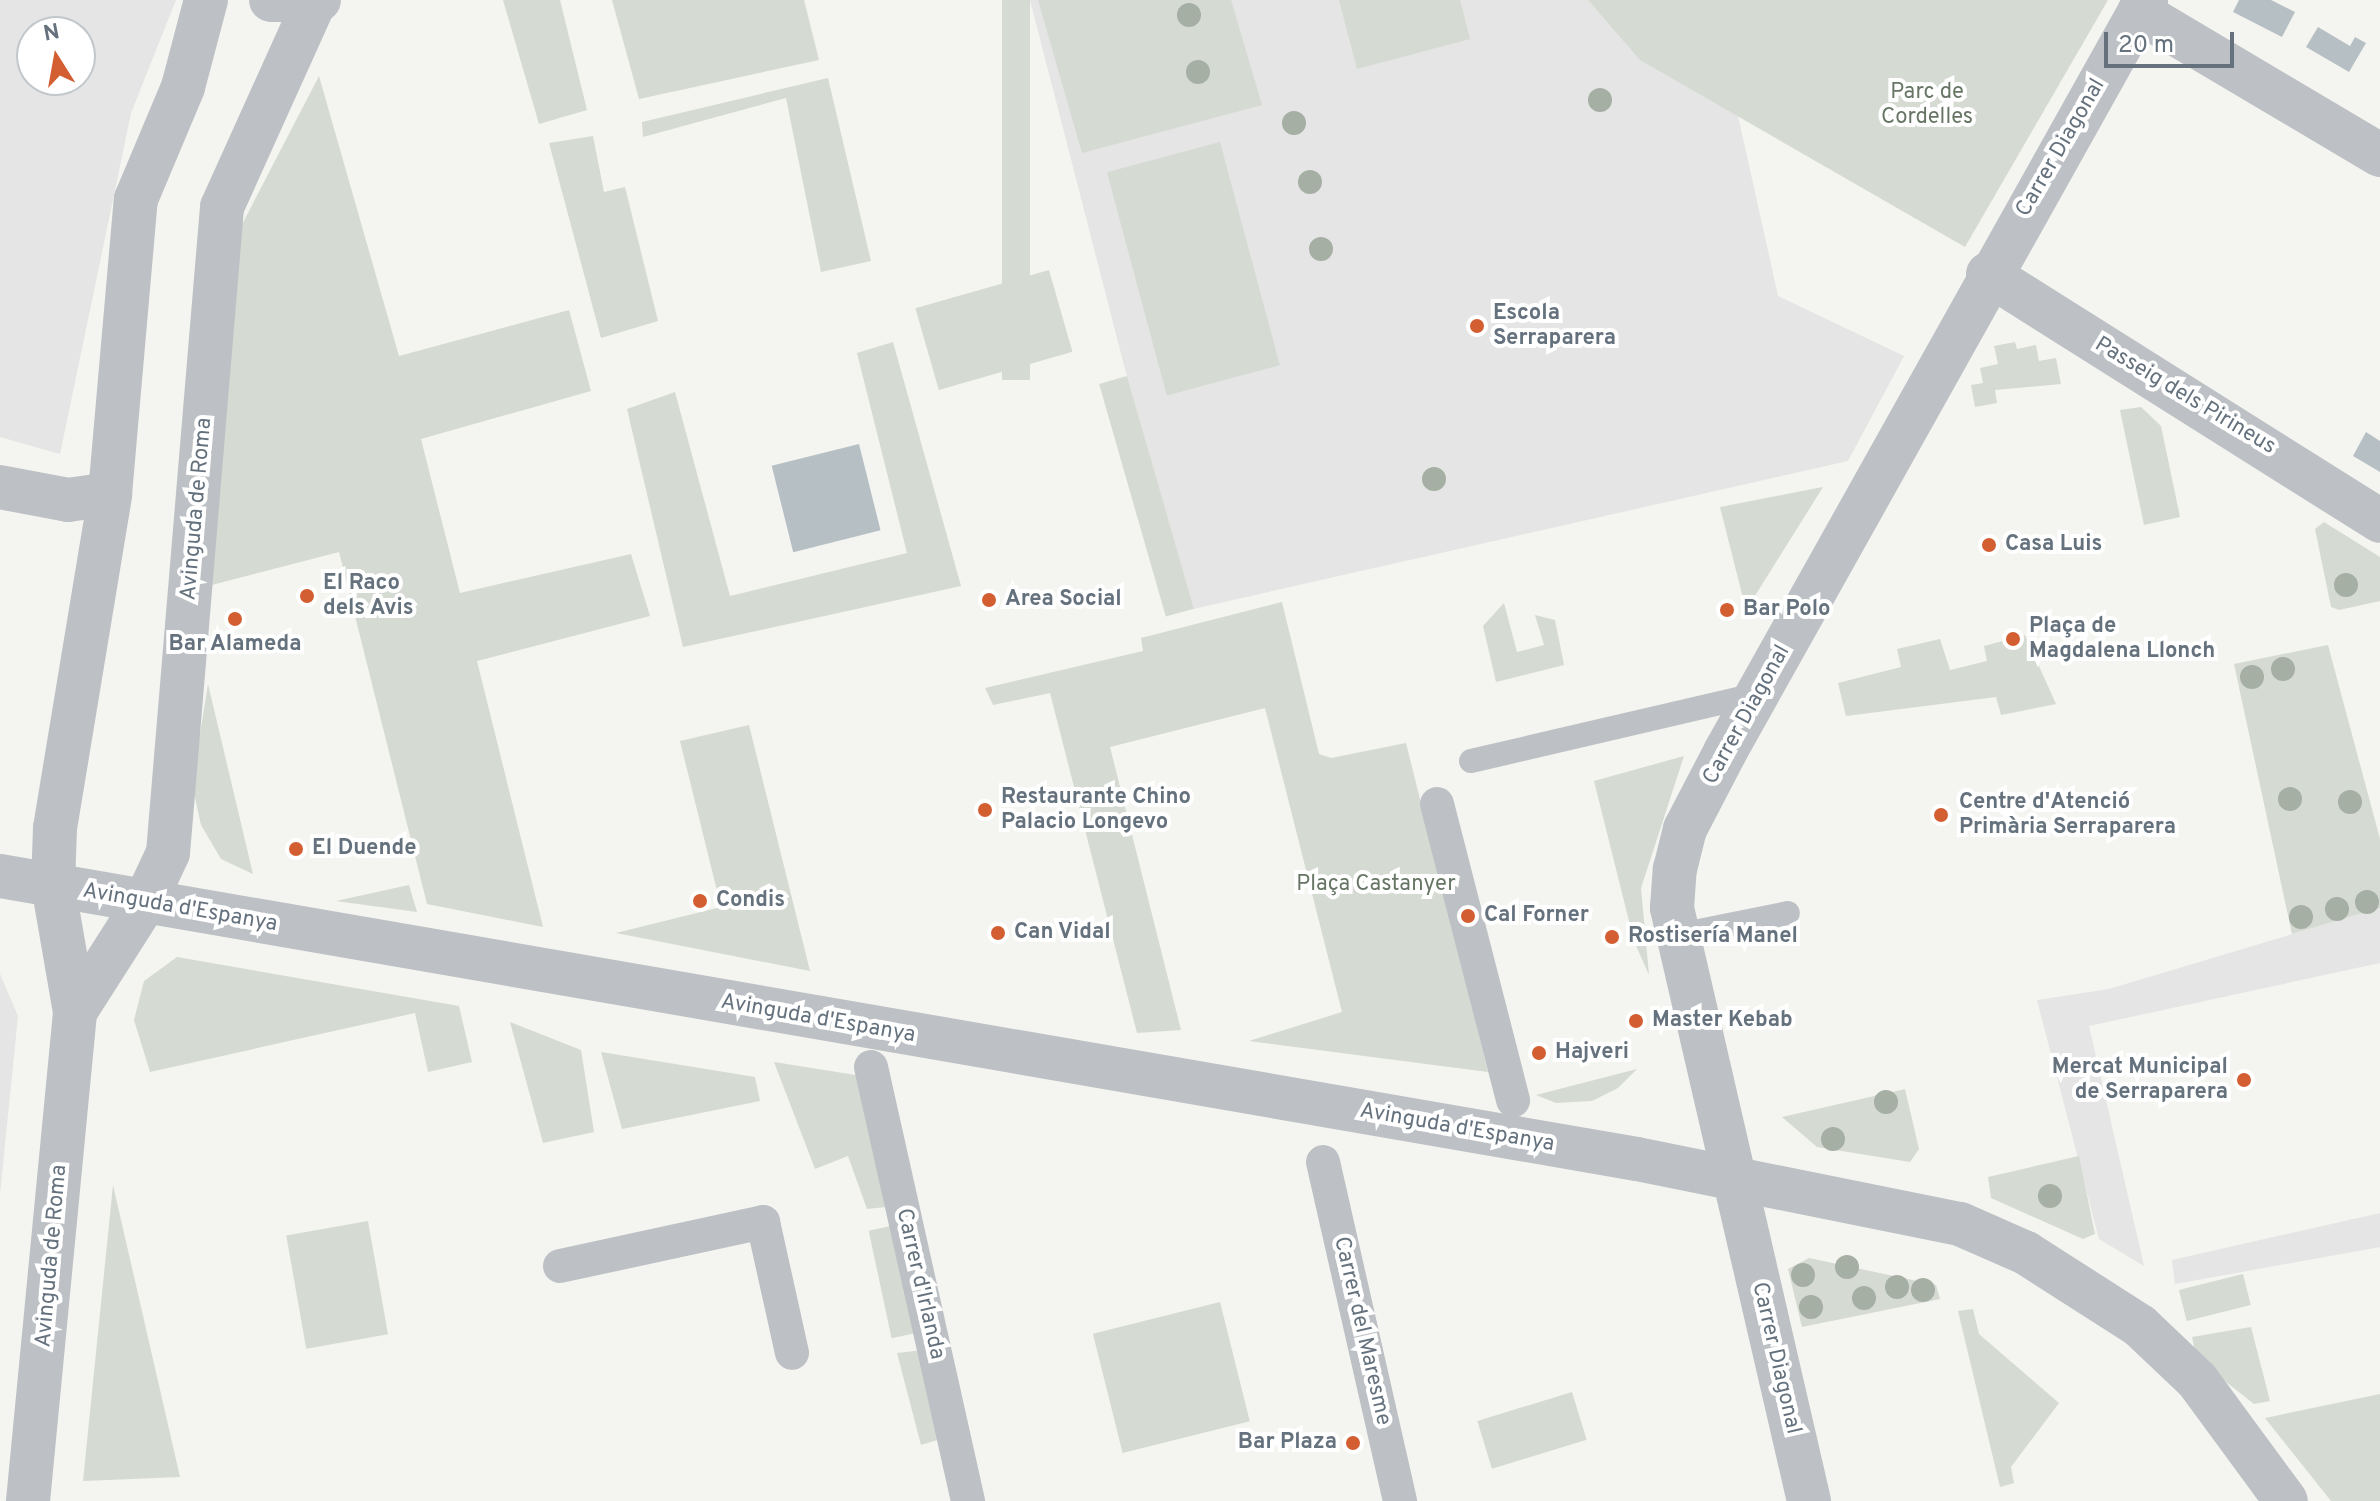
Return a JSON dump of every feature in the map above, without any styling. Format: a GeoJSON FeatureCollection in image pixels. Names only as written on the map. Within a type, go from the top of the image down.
{"type":"FeatureCollection","features":[{"type":"Feature","properties":{"kind":"street","name":"Avinguda de Roma"},"geometry":{"type":"LineString","coordinates":[[28,1501],[75,1012],[53,885],[55,828],[73,703],[110,494],[136,199],[183,87],[206,0]]}},
{"type":"Feature","properties":{"kind":"street"},"geometry":{"type":"LineString","coordinates":[[271,0],[317,1]]}},
{"type":"Feature","properties":{"kind":"street","name":"Avinguda de Roma"},"geometry":{"type":"LineString","coordinates":[[75,1012],[145,902],[168,853],[222,207],[317,1]]}},
{"type":"Feature","properties":{"kind":"street"},"geometry":{"type":"LineString","coordinates":[[2142,6],[2380,155]]}},
{"type":"Feature","properties":{"kind":"street","name":"Carrer Diagonal"},"geometry":{"type":"LineString","coordinates":[[1809,1501],[1672,908],[1685,829],[1988,274],[2142,6]]}},
{"type":"Feature","properties":{"kind":"street","name":"Passeig dels Pirineus"},"geometry":{"type":"LineString","coordinates":[[1988,274],[2270,447],[2380,521]]}},
{"type":"Feature","properties":{"kind":"street"},"geometry":{"type":"LineString","coordinates":[[0,487],[68,500],[110,494]]}},
{"type":"Feature","properties":{"kind":"street"},"geometry":{"type":"LineString","coordinates":[[1437,804],[1513,1100]]}},
{"type":"Feature","properties":{"kind":"street","name":"Avinguda d'Espanya"},"geometry":{"type":"LineString","coordinates":[[0,876],[1637,1159],[1960,1224],[2026,1253],[2092,1291],[2140,1326],[2197,1380],[2286,1501]]}},
{"type":"Feature","properties":{"kind":"street","name":"Carrer d'Irlanda"},"geometry":{"type":"LineString","coordinates":[[871,1067],[968,1501]]}},
{"type":"Feature","properties":{"kind":"street","name":"Carrer del Maresme"},"geometry":{"type":"LineString","coordinates":[[1323,1162],[1400,1501]]}},
{"type":"Feature","properties":{"kind":"street"},"geometry":{"type":"LineString","coordinates":[[560,1266],[763,1222],[792,1353]]}},
{"type":"Feature","properties":{"kind":"lane"},"geometry":{"type":"LineString","coordinates":[[1471,761],[1759,694]]}},
{"type":"Feature","properties":{"kind":"lane"},"geometry":{"type":"LineString","coordinates":[[1679,935],[1788,913]]}},
{"type":"Feature","properties":{"kind":"shaded area"},"geometry":{"type":"Polygon","coordinates":[[[0,0],[176,0],[131,113],[60,454],[0,437],[0,0]]]}},
{"type":"Feature","properties":{"kind":"shaded area","name":"Escola Serraparera"},"geometry":{"type":"Polygon","coordinates":[[[1030,0],[1588,0],[1641,60],[1738,116],[1778,296],[1904,356],[1848,461],[1193,609],[1125,369],[1030,0]]]}},
{"type":"Feature","properties":{"kind":"shaded area"},"geometry":{"type":"Polygon","coordinates":[[[2239,0],[2271,0],[2295,12],[2282,37],[2233,12],[2239,0]]]}},
{"type":"Feature","properties":{"kind":"shaded area"},"geometry":{"type":"Polygon","coordinates":[[[2318,27],[2350,46],[2355,37],[2366,43],[2349,72],[2306,47],[2318,27]]]}},
{"type":"Feature","properties":{"kind":"shaded area"},"geometry":{"type":"Polygon","coordinates":[[[2366,432],[2380,441],[2380,472],[2353,456],[2366,432]]]}},
{"type":"Feature","properties":{"kind":"shaded area"},"geometry":{"type":"Polygon","coordinates":[[[859,444],[881,530],[793,552],[772,466],[859,444]]]}},
{"type":"Feature","properties":{"kind":"shaded area"},"geometry":{"type":"Polygon","coordinates":[[[2380,908],[2380,963],[2089,1026],[2144,1266],[2099,1239],[2037,1000],[2109,989],[2380,908]]]}},
{"type":"Feature","properties":{"kind":"shaded area"},"geometry":{"type":"Polygon","coordinates":[[[0,974],[18,1016],[0,1194],[0,974]]]}},
{"type":"Feature","properties":{"kind":"shaded area"},"geometry":{"type":"Polygon","coordinates":[[[2380,1213],[2380,1247],[2175,1284],[2172,1260],[2380,1213]]]}},
{"type":"Feature","properties":{"kind":"green space"},"geometry":{"type":"Polygon","coordinates":[[[503,0],[560,0],[587,110],[539,124],[503,0]]]}},
{"type":"Feature","properties":{"kind":"green space"},"geometry":{"type":"Polygon","coordinates":[[[612,0],[804,0],[819,60],[639,99],[612,0]]]}},
{"type":"Feature","properties":{"kind":"green space"},"geometry":{"type":"Polygon","coordinates":[[[1002,0],[1030,0],[1030,380],[1002,380],[1002,0]]]}},
{"type":"Feature","properties":{"kind":"green space"},"geometry":{"type":"Polygon","coordinates":[[[1038,0],[1231,0],[1262,105],[1082,153],[1038,0]]]}},
{"type":"Feature","properties":{"kind":"green space"},"geometry":{"type":"Polygon","coordinates":[[[1339,0],[1460,0],[1470,39],[1357,69],[1339,0]]]}},
{"type":"Feature","properties":{"kind":"green space","name":"Parc de Cordelles"},"geometry":{"type":"Polygon","coordinates":[[[1588,0],[2108,0],[1965,247],[1640,60],[1588,0]]]}},
{"type":"Feature","properties":{"kind":"green space"},"geometry":{"type":"Polygon","coordinates":[[[319,76],[399,356],[569,310],[591,391],[421,439],[460,593],[631,554],[650,616],[477,661],[543,927],[427,904],[339,552],[204,587],[236,236],[319,76]]]}},
{"type":"Feature","properties":{"kind":"green space"},"geometry":{"type":"Polygon","coordinates":[[[828,78],[871,261],[821,272],[786,98],[643,137],[642,122],[828,78]]]}},
{"type":"Feature","properties":{"kind":"green space"},"geometry":{"type":"Polygon","coordinates":[[[593,136],[604,192],[625,187],[658,321],[601,338],[549,143],[593,136]]]}},
{"type":"Feature","properties":{"kind":"green space"},"geometry":{"type":"Polygon","coordinates":[[[1220,142],[1280,365],[1167,395],[1107,172],[1220,142]]]}},
{"type":"Feature","properties":{"kind":"green space"},"geometry":{"type":"Polygon","coordinates":[[[1049,270],[1072,352],[939,390],[915,308],[1049,270]]]}},
{"type":"Feature","properties":{"kind":"green space"},"geometry":{"type":"Polygon","coordinates":[[[893,342],[961,586],[683,647],[627,409],[675,392],[730,596],[907,553],[857,353],[893,342]]]}},
{"type":"Feature","properties":{"kind":"green space"},"geometry":{"type":"Polygon","coordinates":[[[2015,342],[2017,349],[2036,345],[2039,361],[2056,358],[2061,384],[1995,390],[1997,403],[1975,407],[1971,385],[1983,383],[1980,368],[1998,364],[1994,346],[2015,342]]]}},
{"type":"Feature","properties":{"kind":"green space"},"geometry":{"type":"Polygon","coordinates":[[[1127,376],[1194,609],[1166,617],[1099,384],[1127,376]]]}},
{"type":"Feature","properties":{"kind":"green space"},"geometry":{"type":"Polygon","coordinates":[[[2141,407],[2161,426],[2180,517],[2144,525],[2120,410],[2141,407]]]}},
{"type":"Feature","properties":{"kind":"green space"},"geometry":{"type":"Polygon","coordinates":[[[1823,487],[1746,610],[1720,507],[1823,487]]]}},
{"type":"Feature","properties":{"kind":"green space"},"geometry":{"type":"Polygon","coordinates":[[[2324,522],[2380,557],[2380,601],[2339,610],[2331,607],[2315,529],[2324,522]]]}},
{"type":"Feature","properties":{"kind":"green space","name":"Plaça Castanyer"},"geometry":{"type":"Polygon","coordinates":[[[1282,602],[1319,754],[1331,758],[1406,743],[1488,1072],[1249,1041],[1342,1012],[1265,708],[1110,747],[1181,1030],[1137,1033],[1050,693],[993,705],[985,688],[1143,651],[1141,638],[1282,602]]]}},
{"type":"Feature","properties":{"kind":"green space"},"geometry":{"type":"Polygon","coordinates":[[[1504,603],[1517,652],[1544,645],[1535,615],[1555,620],[1564,665],[1496,682],[1483,626],[1504,603]]]}},
{"type":"Feature","properties":{"kind":"green space"},"geometry":{"type":"Polygon","coordinates":[[[2025,635],[2056,704],[2001,715],[1996,697],[1846,716],[1838,683],[1901,667],[1897,649],[1940,639],[1950,670],[1987,661],[1984,646],[2025,635]]]}},
{"type":"Feature","properties":{"kind":"green space"},"geometry":{"type":"Polygon","coordinates":[[[2328,645],[2380,839],[2380,908],[2292,934],[2234,664],[2328,645]]]}},
{"type":"Feature","properties":{"kind":"green space"},"geometry":{"type":"Polygon","coordinates":[[[208,684],[253,874],[221,859],[201,825],[192,784],[208,684]]]}},
{"type":"Feature","properties":{"kind":"green space"},"geometry":{"type":"Polygon","coordinates":[[[749,725],[810,971],[616,933],[721,907],[680,741],[749,725]]]}},
{"type":"Feature","properties":{"kind":"green space"},"geometry":{"type":"Polygon","coordinates":[[[1684,756],[1641,888],[1649,975],[1634,941],[1594,781],[1684,756]]]}},
{"type":"Feature","properties":{"kind":"green space"},"geometry":{"type":"Polygon","coordinates":[[[409,885],[417,912],[336,901],[409,885]]]}},
{"type":"Feature","properties":{"kind":"green space"},"geometry":{"type":"Polygon","coordinates":[[[177,957],[459,1006],[472,1062],[428,1072],[415,1013],[150,1072],[134,1020],[144,981],[177,957]]]}},
{"type":"Feature","properties":{"kind":"green space"},"geometry":{"type":"Polygon","coordinates":[[[510,1022],[581,1050],[594,1132],[543,1143],[510,1022]]]}},
{"type":"Feature","properties":{"kind":"green space"},"geometry":{"type":"Polygon","coordinates":[[[601,1052],[755,1077],[760,1101],[622,1129],[601,1052]]]}},
{"type":"Feature","properties":{"kind":"green space"},"geometry":{"type":"Polygon","coordinates":[[[774,1062],[862,1076],[895,1206],[867,1209],[848,1156],[815,1169],[774,1062]]]}},
{"type":"Feature","properties":{"kind":"green space"},"geometry":{"type":"Polygon","coordinates":[[[1637,1069],[1618,1088],[1592,1101],[1556,1103],[1536,1095],[1637,1069]]]}},
{"type":"Feature","properties":{"kind":"green space"},"geometry":{"type":"Polygon","coordinates":[[[1905,1089],[1919,1149],[1910,1162],[1817,1147],[1782,1117],[1905,1089]]]}},
{"type":"Feature","properties":{"kind":"green space"},"geometry":{"type":"Polygon","coordinates":[[[2079,1156],[2095,1234],[2083,1239],[1991,1198],[1988,1177],[2079,1156]]]}},
{"type":"Feature","properties":{"kind":"green space"},"geometry":{"type":"Polygon","coordinates":[[[113,1185],[180,1477],[83,1481],[113,1185]]]}},
{"type":"Feature","properties":{"kind":"green space"},"geometry":{"type":"Polygon","coordinates":[[[368,1221],[388,1334],[306,1349],[286,1235],[368,1221]]]}},
{"type":"Feature","properties":{"kind":"green space"},"geometry":{"type":"Polygon","coordinates":[[[900,1224],[923,1332],[892,1338],[869,1231],[900,1224]]]}},
{"type":"Feature","properties":{"kind":"green space"},"geometry":{"type":"Polygon","coordinates":[[[1809,1258],[1936,1285],[1940,1299],[1802,1327],[1788,1269],[1809,1258]]]}},
{"type":"Feature","properties":{"kind":"green space"},"geometry":{"type":"Polygon","coordinates":[[[2243,1274],[2251,1305],[2187,1321],[2179,1290],[2243,1274]]]}},
{"type":"Feature","properties":{"kind":"green space"},"geometry":{"type":"Polygon","coordinates":[[[1220,1302],[1250,1421],[1123,1453],[1093,1334],[1220,1302]]]}},
{"type":"Feature","properties":{"kind":"green space"},"geometry":{"type":"Polygon","coordinates":[[[1973,1309],[1979,1334],[2059,1403],[2011,1467],[2014,1483],[2000,1487],[1958,1311],[1973,1309]]]}},
{"type":"Feature","properties":{"kind":"green space"},"geometry":{"type":"Polygon","coordinates":[[[2251,1327],[2270,1401],[2254,1404],[2197,1359],[2192,1337],[2251,1327]]]}},
{"type":"Feature","properties":{"kind":"green space"},"geometry":{"type":"Polygon","coordinates":[[[924,1350],[944,1438],[921,1445],[897,1353],[924,1350]]]}},
{"type":"Feature","properties":{"kind":"green space"},"geometry":{"type":"Polygon","coordinates":[[[1572,1392],[1587,1440],[1492,1469],[1477,1421],[1572,1392]]]}},
{"type":"Feature","properties":{"kind":"green space"},"geometry":{"type":"Polygon","coordinates":[[[2380,1394],[2380,1501],[2331,1501],[2265,1418],[2380,1394]]]}},
{"type":"Feature","properties":{"kind":"place","name":"Escola Serraparera"},"geometry":{"type":"Point","coordinates":[1477,326]}},
{"type":"Feature","properties":{"kind":"place","name":"Casa Luis"},"geometry":{"type":"Point","coordinates":[1989,545]}},
{"type":"Feature","properties":{"kind":"place","name":"El Raco dels Avis"},"geometry":{"type":"Point","coordinates":[307,596]}},
{"type":"Feature","properties":{"kind":"place","name":"Area Social"},"geometry":{"type":"Point","coordinates":[989,600]}},
{"type":"Feature","properties":{"kind":"place","name":"Bar Polo"},"geometry":{"type":"Point","coordinates":[1727,610]}},
{"type":"Feature","properties":{"kind":"place","name":"Bar Alameda"},"geometry":{"type":"Point","coordinates":[235,619]}},
{"type":"Feature","properties":{"kind":"place","name":"Plaça de Magdalena Llonch"},"geometry":{"type":"Point","coordinates":[2013,639]}},
{"type":"Feature","properties":{"kind":"place","name":"Restaurante Chino Palacio Longevo"},"geometry":{"type":"Point","coordinates":[985,810]}},
{"type":"Feature","properties":{"kind":"place","name":"Centre d'Atenció Primària Serraparera"},"geometry":{"type":"Point","coordinates":[1941,815]}},
{"type":"Feature","properties":{"kind":"place","name":"El Duende"},"geometry":{"type":"Point","coordinates":[296,849]}},
{"type":"Feature","properties":{"kind":"place","name":"Condis"},"geometry":{"type":"Point","coordinates":[700,901]}},
{"type":"Feature","properties":{"kind":"place","name":"Cal Forner"},"geometry":{"type":"Point","coordinates":[1468,916]}},
{"type":"Feature","properties":{"kind":"place","name":"Can Vidal"},"geometry":{"type":"Point","coordinates":[998,933]}},
{"type":"Feature","properties":{"kind":"place","name":"Rostisería Manel"},"geometry":{"type":"Point","coordinates":[1612,937]}},
{"type":"Feature","properties":{"kind":"place","name":"Master Kebab"},"geometry":{"type":"Point","coordinates":[1636,1021]}},
{"type":"Feature","properties":{"kind":"place","name":"Hajveri"},"geometry":{"type":"Point","coordinates":[1539,1053]}},
{"type":"Feature","properties":{"kind":"place","name":"Mercat Municipal de Serraparera"},"geometry":{"type":"Point","coordinates":[2244,1080]}},
{"type":"Feature","properties":{"kind":"place","name":"Bar Plaza"},"geometry":{"type":"Point","coordinates":[1353,1443]}}]}
